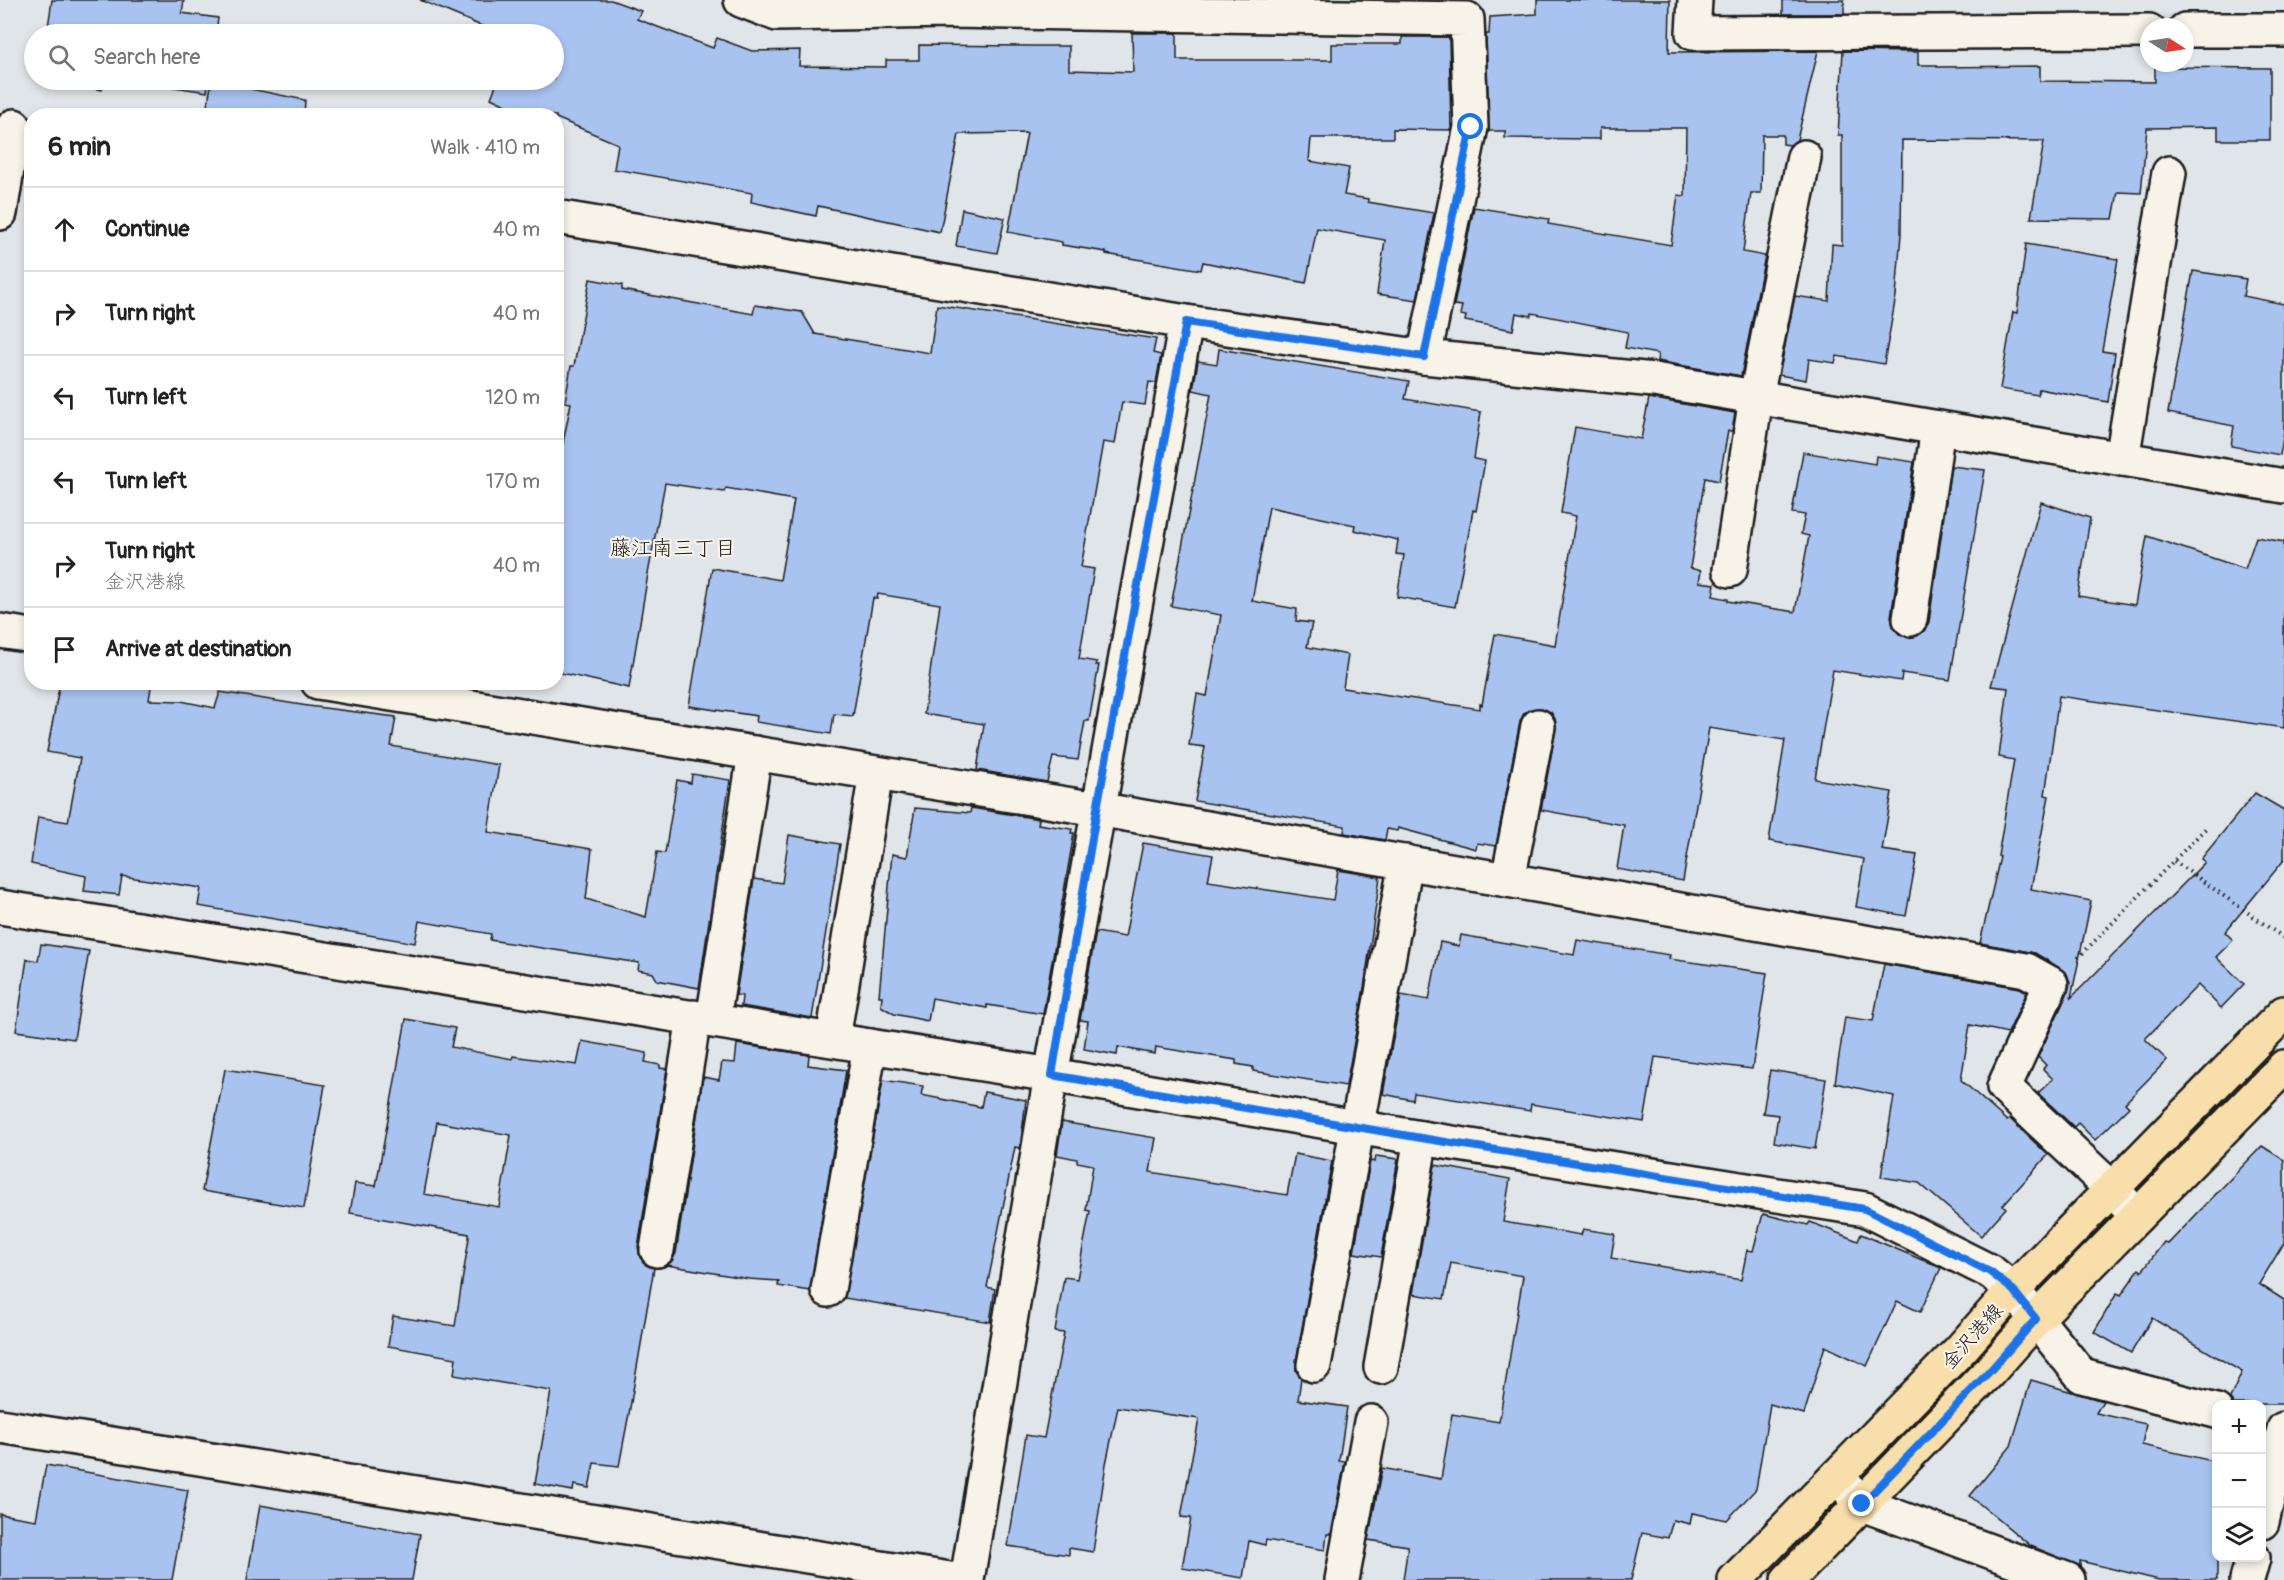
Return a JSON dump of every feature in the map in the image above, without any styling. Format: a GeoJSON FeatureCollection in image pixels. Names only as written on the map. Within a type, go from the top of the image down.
{"type":"FeatureCollection","features":[{"type":"Feature","properties":{"kind":"main road","name":"金沢港線"},"geometry":{"type":"LineString","coordinates":[[1735,1580],[1961,1349],[2013,1290],[2284,1013]]}},
{"type":"Feature","properties":{"kind":"main road","name":"金沢港線"},"geometry":{"type":"LineString","coordinates":[[1788,1580],[1989,1372],[2036,1319],[2284,1067]]}},
{"type":"Feature","properties":{"kind":"street"},"geometry":{"type":"LineString","coordinates":[[741,0],[777,14],[950,11],[1467,19],[1471,127],[1424,357]]}},
{"type":"Feature","properties":{"kind":"street"},"geometry":{"type":"LineString","coordinates":[[1695,0],[1693,33],[2140,31]]}},
{"type":"Feature","properties":{"kind":"street"},"geometry":{"type":"LineString","coordinates":[[2194,30],[2284,30]]}},
{"type":"Feature","properties":{"kind":"street"},"geometry":{"type":"LineString","coordinates":[[0,213],[15,126]]}},
{"type":"Feature","properties":{"kind":"street"},"geometry":{"type":"LineString","coordinates":[[1730,570],[1756,397],[1804,157]]}},
{"type":"Feature","properties":{"kind":"street"},"geometry":{"type":"LineString","coordinates":[[2122,459],[2169,173]]}},
{"type":"Feature","properties":{"kind":"street"},"geometry":{"type":"LineString","coordinates":[[564,218],[1186,322],[1424,357],[1654,380],[2284,486]]}},
{"type":"Feature","properties":{"kind":"street"},"geometry":{"type":"LineString","coordinates":[[967,1580],[1097,809],[1186,322]]}},
{"type":"Feature","properties":{"kind":"street"},"geometry":{"type":"LineString","coordinates":[[1910,619],[1938,428]]}},
{"type":"Feature","properties":{"kind":"street"},"geometry":{"type":"LineString","coordinates":[[0,631],[24,635]]}},
{"type":"Feature","properties":{"kind":"street"},"geometry":{"type":"LineString","coordinates":[[367,690],[1097,809],[2026,970],[2051,984],[2004,1087],[2112,1189],[2137,1216]]}},
{"type":"Feature","properties":{"kind":"street"},"geometry":{"type":"LineString","coordinates":[[1508,880],[1538,726]]}},
{"type":"Feature","properties":{"kind":"street"},"geometry":{"type":"LineString","coordinates":[[657,1250],[755,753]]}},
{"type":"Feature","properties":{"kind":"street"},"geometry":{"type":"LineString","coordinates":[[833,1040],[876,773]]}},
{"type":"Feature","properties":{"kind":"street"},"geometry":{"type":"LineString","coordinates":[[1314,1365],[1406,862]]}},
{"type":"Feature","properties":{"kind":"street"},"geometry":{"type":"LineString","coordinates":[[0,907],[1052,1075],[1421,1138],[1865,1209],[1990,1272],[2013,1290],[2082,1376],[2212,1410]]}},
{"type":"Feature","properties":{"kind":"street"},"geometry":{"type":"LineString","coordinates":[[828,1290],[870,1046]]}},
{"type":"Feature","properties":{"kind":"street"},"geometry":{"type":"LineString","coordinates":[[1381,1367],[1421,1138]]}},
{"type":"Feature","properties":{"kind":"street"},"geometry":{"type":"LineString","coordinates":[[1342,1580],[1371,1422]]}},
{"type":"Feature","properties":{"kind":"street"},"geometry":{"type":"LineString","coordinates":[[2265,1508],[2284,1429],[2266,1424]]}},
{"type":"Feature","properties":{"kind":"street"},"geometry":{"type":"LineString","coordinates":[[0,1426],[957,1580]]}},
{"type":"Feature","properties":{"kind":"street"},"geometry":{"type":"LineString","coordinates":[[1837,1476],[1862,1504],[2068,1580]]}},
{"type":"Feature","properties":{"kind":"street"},"geometry":{"type":"LineString","coordinates":[[2247,1580],[2252,1562]]}},
{"type":"Feature","properties":{"kind":"path"},"geometry":{"type":"LineString","coordinates":[[2051,984],[2206,828]]}},
{"type":"Feature","properties":{"kind":"path"},"geometry":{"type":"LineString","coordinates":[[2174,861],[2284,938]]}},
{"type":"Feature","properties":{"kind":"building"},"geometry":{"type":"Polygon","coordinates":[[[52,0],[184,0],[182,13],[218,18],[217,24],[48,24],[52,0]]]}},
{"type":"Feature","properties":{"kind":"building"},"geometry":{"type":"Polygon","coordinates":[[[420,0],[611,0],[641,11],[637,19],[713,48],[717,38],[752,51],[800,50],[799,66],[886,67],[886,60],[919,60],[919,45],[1069,46],[1069,70],[1133,72],[1132,33],[1177,33],[1177,60],[1332,60],[1332,44],[1402,44],[1402,37],[1449,37],[1451,130],[1393,129],[1393,138],[1311,138],[1309,161],[1349,168],[1344,195],[1368,199],[1368,202],[1434,213],[1417,300],[1377,294],[1385,240],[1317,228],[1306,283],[1203,262],[1201,270],[1106,254],[1106,252],[1062,245],[1062,242],[1008,232],[1027,133],[959,134],[940,232],[818,206],[816,216],[751,202],[752,193],[614,169],[618,144],[564,121],[564,108],[512,108],[491,98],[494,90],[564,90],[564,24],[477,24],[420,0]]]}},
{"type":"Feature","properties":{"kind":"building"},"geometry":{"type":"Polygon","coordinates":[[[1537,0],[1670,0],[1669,52],[1818,51],[1797,140],[1790,145],[1783,144],[1783,135],[1762,135],[1761,193],[1751,193],[1743,252],[1765,256],[1741,376],[1657,361],[1658,354],[1625,348],[1628,332],[1532,313],[1531,316],[1516,313],[1513,330],[1465,321],[1466,316],[1460,315],[1462,306],[1454,305],[1474,207],[1549,219],[1548,224],[1671,245],[1678,195],[1685,196],[1686,128],[1600,128],[1600,139],[1505,138],[1505,131],[1489,131],[1486,34],[1489,34],[1490,17],[1537,14],[1537,0]]]}},
{"type":"Feature","properties":{"kind":"building"},"geometry":{"type":"Polygon","coordinates":[[[1783,0],[1844,0],[1844,14],[1783,14],[1783,0]]]}},
{"type":"Feature","properties":{"kind":"building"},"geometry":{"type":"Polygon","coordinates":[[[1843,51],[1918,52],[1918,65],[1937,65],[1937,67],[2040,66],[2040,81],[2155,82],[2155,72],[2194,72],[2194,67],[2270,68],[2270,140],[2218,140],[2218,127],[2147,128],[2141,193],[2118,192],[2113,219],[2031,218],[2044,141],[1902,140],[1901,234],[1896,296],[1884,364],[1837,356],[1835,363],[1809,359],[1806,380],[1779,375],[1795,296],[1829,301],[1832,244],[1842,245],[1842,135],[1838,135],[1843,51]]]}},
{"type":"Feature","properties":{"kind":"building"},"geometry":{"type":"Polygon","coordinates":[[[210,90],[256,90],[305,100],[304,108],[207,108],[210,90]]]}},
{"type":"Feature","properties":{"kind":"building"},"geometry":{"type":"Polygon","coordinates":[[[962,209],[1005,218],[997,253],[956,246],[962,209]]]}},
{"type":"Feature","properties":{"kind":"building"},"geometry":{"type":"Polygon","coordinates":[[[2026,244],[2118,259],[2102,351],[2115,353],[2108,402],[2039,389],[2038,395],[2000,389],[2013,312],[2017,313],[2026,244]]]}},
{"type":"Feature","properties":{"kind":"building"},"geometry":{"type":"Polygon","coordinates":[[[2193,271],[2246,279],[2243,296],[2284,304],[2284,433],[2280,455],[2231,446],[2234,426],[2168,413],[2193,271]]]}},
{"type":"Feature","properties":{"kind":"building"},"geometry":{"type":"Polygon","coordinates":[[[590,279],[622,285],[622,290],[753,314],[755,305],[802,312],[815,334],[930,353],[937,305],[1156,339],[1153,353],[1161,355],[1156,383],[1149,382],[1145,405],[1122,402],[1115,444],[1103,442],[1081,567],[1094,569],[1079,659],[1097,662],[1096,665],[1099,665],[1089,721],[1085,721],[1078,760],[1053,757],[1047,782],[977,770],[984,724],[924,714],[940,604],[878,594],[877,599],[873,598],[853,716],[834,714],[831,734],[756,722],[757,716],[689,706],[712,568],[780,580],[794,500],[726,488],[724,492],[665,483],[629,688],[564,674],[564,438],[571,403],[565,402],[571,366],[574,366],[590,279]]]}},
{"type":"Feature","properties":{"kind":"building"},"geometry":{"type":"Polygon","coordinates":[[[1219,349],[1409,381],[1405,399],[1481,412],[1474,459],[1485,461],[1476,511],[1473,510],[1455,607],[1397,597],[1404,555],[1396,554],[1398,540],[1354,530],[1355,525],[1269,507],[1252,601],[1297,609],[1296,621],[1312,623],[1307,647],[1348,655],[1343,688],[1480,709],[1495,634],[1555,645],[1576,516],[1561,513],[1575,427],[1641,439],[1649,398],[1735,413],[1732,431],[1728,431],[1719,481],[1705,478],[1690,568],[1701,571],[1699,582],[1715,584],[1713,596],[1728,599],[1728,601],[1795,612],[1809,536],[1801,534],[1805,515],[1792,513],[1803,452],[1875,464],[1876,456],[1914,462],[1891,617],[1893,626],[1899,634],[1908,638],[1917,636],[1925,630],[1929,622],[1951,466],[1985,470],[1950,680],[1902,673],[1901,681],[1833,670],[1815,779],[1892,792],[1882,850],[1917,855],[1906,916],[1856,907],[1864,859],[1769,841],[1785,740],[1709,728],[1683,881],[1617,869],[1624,825],[1541,810],[1556,729],[1555,719],[1551,712],[1541,708],[1531,709],[1524,713],[1520,722],[1496,846],[1477,843],[1476,849],[1398,828],[1397,831],[1387,829],[1385,840],[1344,833],[1345,826],[1195,801],[1205,747],[1189,745],[1197,694],[1207,696],[1221,615],[1171,606],[1211,394],[1193,390],[1198,361],[1217,364],[1219,349]]]}},
{"type":"Feature","properties":{"kind":"building"},"geometry":{"type":"Polygon","coordinates":[[[2041,502],[2090,518],[2078,596],[2135,605],[2147,536],[2245,569],[2256,537],[2284,542],[2284,728],[2059,696],[2045,795],[2049,796],[2031,889],[2091,901],[2071,998],[2205,862],[2201,859],[2255,793],[2284,810],[2284,860],[2225,932],[2233,940],[2216,957],[2244,984],[2221,1008],[2198,985],[2145,1039],[2167,1060],[2125,1103],[2129,1107],[2095,1140],[2078,1123],[2074,1127],[2038,1093],[2053,1079],[2043,1069],[2046,1065],[2038,1057],[2068,992],[2070,983],[2067,974],[2035,953],[1980,943],[2000,857],[1998,856],[2014,760],[1999,757],[2008,688],[1991,686],[2041,502]]]}},
{"type":"Feature","properties":{"kind":"building"},"geometry":{"type":"Polygon","coordinates":[[[59,690],[151,690],[149,700],[181,701],[215,708],[220,692],[396,717],[391,746],[499,765],[488,832],[592,849],[586,899],[646,917],[657,852],[665,853],[677,780],[691,783],[692,774],[730,780],[699,988],[657,980],[653,973],[638,970],[639,963],[490,940],[491,934],[419,921],[415,943],[198,906],[201,888],[122,876],[119,895],[84,891],[86,876],[31,864],[38,817],[68,822],[80,758],[47,752],[59,690]]]}},
{"type":"Feature","properties":{"kind":"building"},"geometry":{"type":"Polygon","coordinates":[[[915,808],[970,813],[971,808],[1039,819],[1038,824],[1072,829],[1071,833],[1074,833],[1043,1014],[987,1005],[987,1008],[932,998],[928,1021],[894,1014],[881,1006],[882,996],[879,996],[892,854],[907,857],[915,808]]]}},
{"type":"Feature","properties":{"kind":"building"},"geometry":{"type":"Polygon","coordinates":[[[789,835],[840,844],[812,1018],[741,1006],[742,996],[736,995],[754,879],[782,883],[789,835]]]}},
{"type":"Feature","properties":{"kind":"building"},"geometry":{"type":"Polygon","coordinates":[[[1143,843],[1213,855],[1208,881],[1333,900],[1338,870],[1380,877],[1364,988],[1346,1086],[1253,1071],[1253,1067],[1236,1064],[1236,1060],[1156,1047],[1155,1054],[1118,1047],[1117,1055],[1084,1049],[1088,1021],[1080,1020],[1096,932],[1125,937],[1143,843]]]}},
{"type":"Feature","properties":{"kind":"building"},"geometry":{"type":"Polygon","coordinates":[[[1461,935],[1574,955],[1577,940],[1670,955],[1669,959],[1767,973],[1752,1069],[1655,1057],[1644,1122],[1531,1104],[1530,1111],[1414,1093],[1413,1100],[1383,1094],[1401,995],[1429,1000],[1440,942],[1459,946],[1461,935]]]}},
{"type":"Feature","properties":{"kind":"building"},"geometry":{"type":"Polygon","coordinates":[[[41,944],[89,951],[74,1039],[16,1031],[27,959],[38,961],[41,944]]]}},
{"type":"Feature","properties":{"kind":"building"},"geometry":{"type":"Polygon","coordinates":[[[1884,964],[2020,988],[2027,992],[2008,1033],[1970,1025],[1961,1080],[2007,1121],[2010,1119],[2048,1155],[2003,1205],[2006,1208],[1981,1236],[1919,1183],[1881,1177],[1894,1096],[1835,1083],[1845,1017],[1873,1021],[1884,964]]]}},
{"type":"Feature","properties":{"kind":"building"},"geometry":{"type":"Polygon","coordinates":[[[406,1019],[455,1028],[451,1047],[512,1059],[513,1056],[577,1065],[582,1041],[647,1053],[645,1062],[667,1069],[638,1247],[640,1257],[646,1265],[654,1268],[619,1466],[594,1463],[589,1488],[574,1485],[573,1491],[535,1484],[551,1391],[454,1375],[456,1358],[388,1346],[393,1316],[455,1326],[469,1234],[350,1213],[355,1183],[376,1186],[406,1019]],[[437,1122],[424,1194],[499,1207],[511,1135],[437,1122]]]}},
{"type":"Feature","properties":{"kind":"building"},"geometry":{"type":"Polygon","coordinates":[[[737,1044],[809,1055],[808,1065],[846,1070],[810,1291],[778,1286],[779,1281],[749,1279],[667,1265],[676,1253],[703,1077],[719,1080],[722,1062],[735,1063],[737,1044]]]}},
{"type":"Feature","properties":{"kind":"building"},"geometry":{"type":"Polygon","coordinates":[[[225,1069],[325,1085],[304,1208],[202,1191],[225,1069]]]}},
{"type":"Feature","properties":{"kind":"building"},"geometry":{"type":"Polygon","coordinates":[[[1770,1070],[1826,1079],[1815,1149],[1774,1142],[1778,1115],[1763,1113],[1770,1070]]]}},
{"type":"Feature","properties":{"kind":"building"},"geometry":{"type":"Polygon","coordinates":[[[883,1080],[923,1086],[921,1095],[981,1107],[984,1092],[1026,1100],[1020,1148],[1015,1147],[987,1287],[995,1289],[990,1322],[844,1298],[883,1080]]]}},
{"type":"Feature","properties":{"kind":"building"},"geometry":{"type":"Polygon","coordinates":[[[1062,1122],[1156,1138],[1150,1172],[1287,1195],[1295,1154],[1332,1161],[1296,1362],[1296,1371],[1301,1378],[1298,1400],[1347,1407],[1339,1461],[1345,1462],[1331,1534],[1327,1534],[1325,1550],[1266,1540],[1265,1545],[1249,1541],[1243,1578],[1182,1568],[1191,1518],[1181,1517],[1199,1419],[1118,1407],[1106,1464],[1093,1552],[1069,1548],[1069,1555],[1008,1546],[1026,1435],[1044,1438],[1064,1333],[1055,1332],[1064,1277],[1077,1279],[1090,1211],[1086,1210],[1093,1165],[1057,1155],[1062,1122]]]}},
{"type":"Feature","properties":{"kind":"building"},"geometry":{"type":"Polygon","coordinates":[[[2262,1146],[2284,1160],[2284,1243],[2259,1284],[2284,1300],[2284,1404],[2266,1404],[2266,1400],[2231,1400],[2242,1372],[2152,1318],[2131,1353],[2094,1332],[2117,1293],[2121,1295],[2139,1269],[2142,1271],[2164,1242],[2168,1244],[2262,1146]]]}},
{"type":"Feature","properties":{"kind":"building"},"geometry":{"type":"Polygon","coordinates":[[[1376,1156],[1398,1159],[1381,1257],[1354,1253],[1370,1161],[1375,1162],[1376,1156]]]}},
{"type":"Feature","properties":{"kind":"building"},"geometry":{"type":"Polygon","coordinates":[[[1435,1165],[1510,1179],[1503,1222],[1581,1235],[1583,1229],[1615,1234],[1611,1258],[1741,1280],[1747,1250],[1753,1251],[1763,1214],[1808,1225],[1810,1222],[1858,1241],[1861,1234],[1941,1268],[1920,1312],[1897,1301],[1867,1366],[1825,1346],[1804,1414],[1770,1404],[1756,1489],[1727,1520],[1692,1513],[1690,1524],[1673,1520],[1668,1538],[1642,1533],[1631,1580],[1403,1580],[1408,1546],[1368,1540],[1382,1468],[1441,1479],[1452,1414],[1499,1422],[1523,1276],[1451,1263],[1444,1299],[1413,1294],[1435,1165]]]}},
{"type":"Feature","properties":{"kind":"building"},"geometry":{"type":"Polygon","coordinates":[[[2031,1380],[2103,1401],[2096,1413],[2146,1424],[2142,1445],[2212,1461],[2212,1562],[2217,1562],[2217,1580],[2159,1580],[2080,1561],[2080,1566],[2031,1546],[1970,1496],[2011,1446],[2031,1380]]]}},
{"type":"Feature","properties":{"kind":"building"},"geometry":{"type":"Polygon","coordinates":[[[46,1465],[188,1490],[172,1580],[0,1580],[0,1514],[36,1520],[46,1465]]]}},
{"type":"Feature","properties":{"kind":"building"},"geometry":{"type":"Polygon","coordinates":[[[260,1505],[420,1534],[412,1580],[247,1580],[260,1505]]]}},
{"type":"Feature","properties":{"kind":"district","name":"藤江南三丁目"},"geometry":{"type":"Point","coordinates":[673,548]}},
{"type":"Feature","properties":{"kind":"route"},"geometry":{"type":"LineString","coordinates":[[1471,127],[1424,357],[1186,322],[1097,809],[1052,1075],[1421,1138],[1865,1209],[1990,1272],[2013,1290],[2036,1319],[1989,1372],[1862,1504]]}}]}
